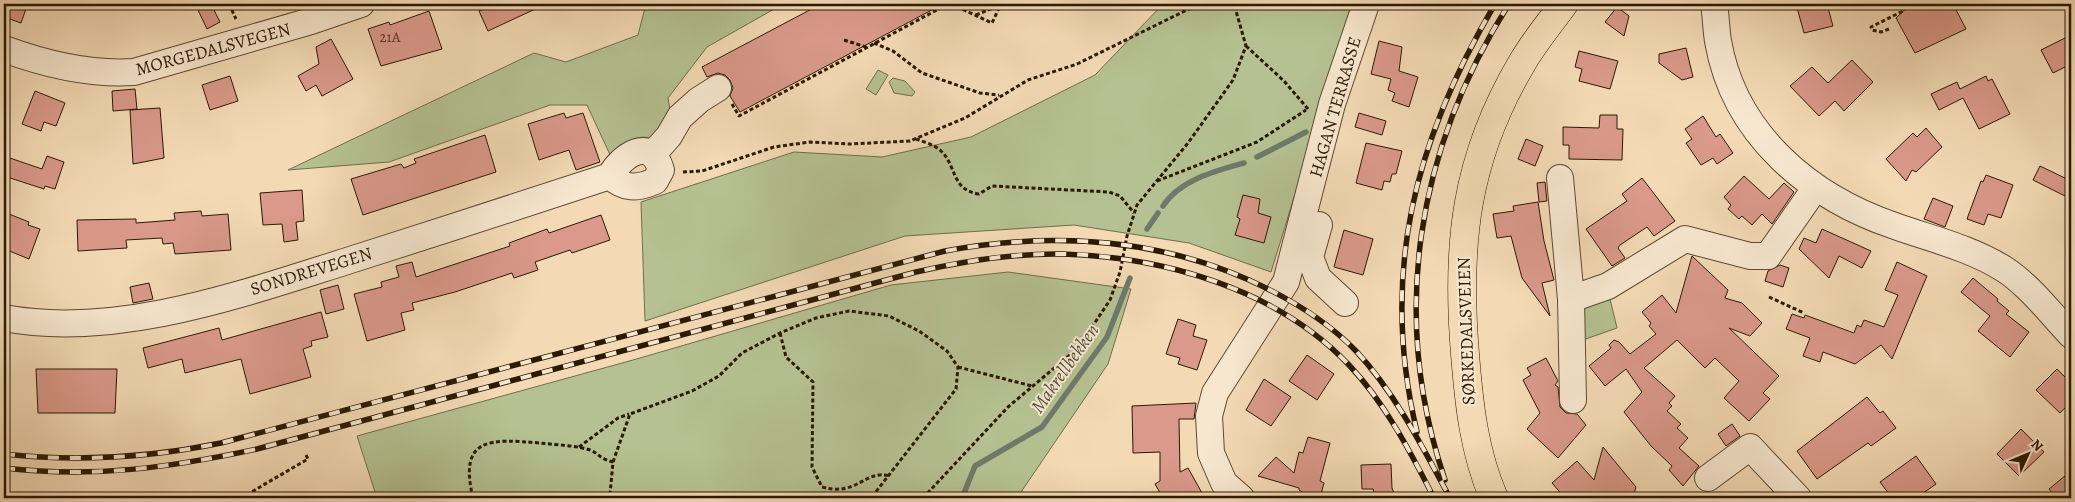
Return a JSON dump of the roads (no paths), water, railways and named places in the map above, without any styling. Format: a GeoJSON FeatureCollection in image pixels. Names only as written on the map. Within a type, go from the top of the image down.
{"type":"FeatureCollection","features":[{"type":"Feature","properties":{"kind":"main road","name":"SØRKEDALSVEIEN"},"geometry":{"type":"LineString","coordinates":[[1494,498],[1480,462],[1470,413],[1462,302],[1465,220],[1479,159],[1495,116],[1524,60],[1564,4]]}},
{"type":"Feature","properties":{"kind":"street","name":"MORGEDALSVEGEN"},"geometry":{"type":"LineString","coordinates":[[4,49],[27,58],[84,70],[114,73],[134,72],[311,21],[362,4]]}},
{"type":"Feature","properties":{"kind":"street","name":"HAGAN TERRASSE"},"geometry":{"type":"LineString","coordinates":[[1240,498],[1224,483],[1211,453],[1209,416],[1215,393],[1286,282],[1306,212],[1320,106],[1366,4]]}},
{"type":"Feature","properties":{"kind":"street"},"geometry":{"type":"LineString","coordinates":[[1714,4],[1721,53],[1732,91],[1743,112],[1772,151],[1800,177],[1856,211],[1976,254],[2005,269],[2071,335]]}},
{"type":"Feature","properties":{"kind":"street","name":"SONDREVEGEN"},"geometry":{"type":"LineString","coordinates":[[4,318],[48,322],[98,321],[147,316],[203,303],[406,242],[610,176],[619,184],[633,187],[655,181],[656,164],[680,117],[698,100],[718,88]]}},
{"type":"Feature","properties":{"kind":"street"},"geometry":{"type":"LineString","coordinates":[[1560,178],[1571,299],[1573,400]]}},
{"type":"Feature","properties":{"kind":"street"},"geometry":{"type":"LineString","coordinates":[[1571,299],[1608,286],[1685,239],[1750,256],[1768,256],[1816,187]]}},
{"type":"Feature","properties":{"kind":"street"},"geometry":{"type":"LineString","coordinates":[[1306,212],[1321,216],[1310,257],[1318,278],[1345,303]]}},
{"type":"Feature","properties":{"kind":"street"},"geometry":{"type":"LineString","coordinates":[[1708,478],[1750,447],[1798,498]]}},
{"type":"Feature","properties":{"kind":"waterway","name":"Makrellbekken"},"geometry":{"type":"LineString","coordinates":[[1257,157],[1306,132]]}},
{"type":"Feature","properties":{"kind":"waterway","name":"Makrellbekken"},"geometry":{"type":"LineString","coordinates":[[1163,206],[1170,197],[1188,183],[1210,173],[1244,163]]}},
{"type":"Feature","properties":{"kind":"waterway","name":"Makrellbekken"},"geometry":{"type":"LineString","coordinates":[[1147,229],[1158,213]]}},
{"type":"Feature","properties":{"kind":"waterway","name":"Makrellbekken"},"geometry":{"type":"LineString","coordinates":[[962,498],[975,466],[1042,427],[1107,337],[1130,278]]}},
{"type":"Feature","properties":{"kind":"railway"},"geometry":{"type":"LineString","coordinates":[[1417,432],[1406,374],[1402,318],[1404,263],[1412,210],[1425,158],[1444,106],[1467,55],[1495,4]]}},
{"type":"Feature","properties":{"kind":"railway"},"geometry":{"type":"LineString","coordinates":[[1445,480],[1428,418],[1418,356],[1416,295],[1422,234],[1434,175],[1452,116],[1478,59],[1509,4]]}},
{"type":"Feature","properties":{"kind":"railway"},"geometry":{"type":"LineString","coordinates":[[4,454],[58,458],[112,457],[167,452],[221,443],[945,251],[1023,241],[1061,240],[1100,242],[1138,247],[1212,266],[1249,280],[1278,294],[1320,320],[1356,351],[1384,385],[1408,422],[1450,498]]}},
{"type":"Feature","properties":{"kind":"railway"},"geometry":{"type":"LineString","coordinates":[[4,468],[69,472],[101,471],[162,466],[224,456],[257,449],[916,272],[952,264],[989,259],[1063,254],[1140,262],[1179,270],[1217,282],[1253,297],[1288,316],[1320,339],[1349,365],[1362,380],[1396,428],[1434,498]]}}]}
